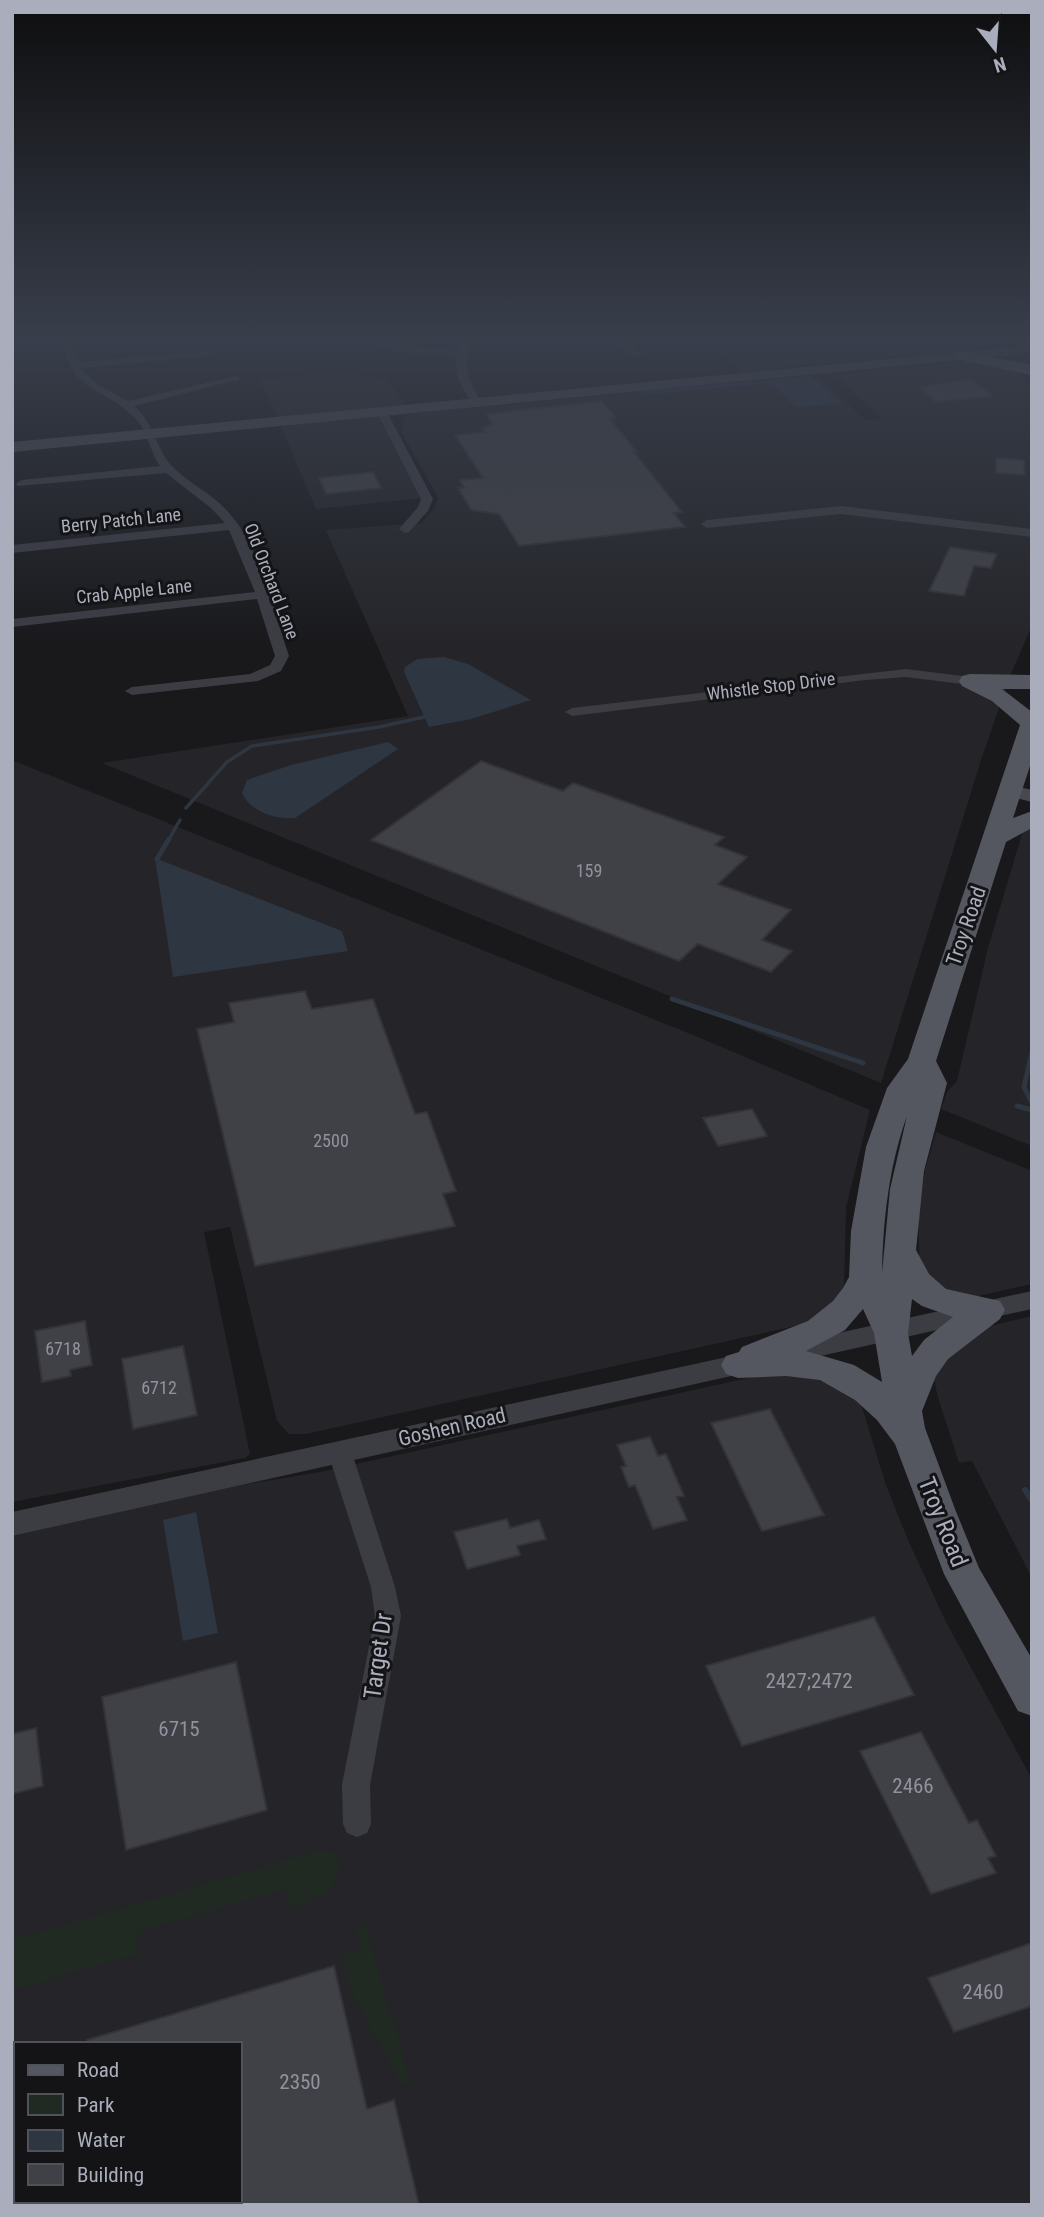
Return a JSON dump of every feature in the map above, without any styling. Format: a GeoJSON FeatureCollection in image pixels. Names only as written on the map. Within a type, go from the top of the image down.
{"type":"FeatureCollection","features":[{"type":"Feature","properties":{"kind":"main road"},"geometry":{"type":"LineString","coordinates":[[12,447],[82,440]]}},
{"type":"Feature","properties":{"kind":"main road","name":"Whistle Stop Drive"},"geometry":{"type":"LineString","coordinates":[[970,681],[1032,682]]}},
{"type":"Feature","properties":{"kind":"main road","name":"Whistle Stop Drive"},"geometry":{"type":"LineString","coordinates":[[970,681],[1000,696],[1030,735]]}},
{"type":"Feature","properties":{"kind":"main road","name":"Troy Road"},"geometry":{"type":"LineString","coordinates":[[1030,735],[1021,793],[996,836],[922,1061],[902,1088],[881,1147],[867,1231],[865,1277],[891,1333],[908,1426],[963,1574],[1032,1698]]}},
{"type":"Feature","properties":{"kind":"main road"},"geometry":{"type":"LineString","coordinates":[[996,836],[1032,818]]}},
{"type":"Feature","properties":{"kind":"main road","name":"Troy Road"},"geometry":{"type":"LineString","coordinates":[[891,1333],[899,1286],[904,1206],[918,1128],[932,1083],[922,1061]]}},
{"type":"Feature","properties":{"kind":"main road"},"geometry":{"type":"LineString","coordinates":[[900,1250],[916,1284],[925,1293],[949,1303],[988,1310]]}},
{"type":"Feature","properties":{"kind":"main road"},"geometry":{"type":"LineString","coordinates":[[730,1366],[830,1324],[849,1308],[865,1277]]}},
{"type":"Feature","properties":{"kind":"main road"},"geometry":{"type":"LineString","coordinates":[[730,1366],[791,1363],[832,1370],[873,1393],[908,1426],[922,1363],[958,1330],[988,1310]]}},
{"type":"Feature","properties":{"kind":"street","name":"Old Orchard Lane"},"geometry":{"type":"LineString","coordinates":[[132,691],[253,678],[276,668],[282,656],[243,542],[234,526],[218,506],[169,469],[153,440]]}},
{"type":"Feature","properties":{"kind":"street"},"geometry":{"type":"LineString","coordinates":[[397,440],[427,499],[424,508],[405,529]]}},
{"type":"Feature","properties":{"kind":"street"},"geometry":{"type":"LineString","coordinates":[[22,484],[169,469]]}},
{"type":"Feature","properties":{"kind":"street"},"geometry":{"type":"LineString","coordinates":[[707,524],[841,510],[900,514],[1032,533]]}},
{"type":"Feature","properties":{"kind":"street","name":"Berry Patch Lane"},"geometry":{"type":"LineString","coordinates":[[12,550],[234,526]]}},
{"type":"Feature","properties":{"kind":"street","name":"Crab Apple Lane"},"geometry":{"type":"LineString","coordinates":[[12,622],[261,595]]}},
{"type":"Feature","properties":{"kind":"street","name":"Whistle Stop Drive"},"geometry":{"type":"LineString","coordinates":[[572,712],[865,676],[906,673],[970,681]]}},
{"type":"Feature","properties":{"kind":"street","name":"Goshen Road"},"geometry":{"type":"LineString","coordinates":[[12,1524],[1032,1300]]}},
{"type":"Feature","properties":{"kind":"street","name":"Target Dr"},"geometry":{"type":"LineString","coordinates":[[340,1453],[383,1587],[388,1616],[356,1785],[357,1824]]}},
{"type":"Feature","properties":{"kind":"shaded area"},"geometry":{"type":"Polygon","coordinates":[[[287,440],[392,440],[423,498],[316,509],[287,440]]]}},
{"type":"Feature","properties":{"kind":"shaded area"},"geometry":{"type":"Polygon","coordinates":[[[406,440],[1032,440],[1032,625],[1009,679],[981,760],[881,1083],[102,763],[408,716],[326,530],[421,523],[434,509],[438,497],[406,440]]]}},
{"type":"Feature","properties":{"kind":"shaded area"},"geometry":{"type":"Polygon","coordinates":[[[12,760],[693,1035],[870,1110],[846,1208],[844,1286],[836,1302],[809,1323],[306,1434],[289,1434],[277,1421],[230,1227],[204,1232],[250,1454],[245,1458],[12,1502],[12,760]]]}},
{"type":"Feature","properties":{"kind":"shaded area"},"geometry":{"type":"Polygon","coordinates":[[[1032,825],[1032,1146],[941,1109],[947,1092],[957,1081],[988,948],[1024,827],[1032,825]]]}},
{"type":"Feature","properties":{"kind":"shaded area"},"geometry":{"type":"Polygon","coordinates":[[[936,1132],[1032,1171],[1032,1284],[978,1296],[958,1295],[941,1289],[920,1271],[918,1219],[925,1170],[936,1132]]]}},
{"type":"Feature","properties":{"kind":"shaded area"},"geometry":{"type":"Polygon","coordinates":[[[1032,1316],[1032,1578],[972,1461],[959,1463],[937,1394],[933,1372],[941,1355],[986,1327],[1032,1316]]]}},
{"type":"Feature","properties":{"kind":"shaded area"},"geometry":{"type":"Polygon","coordinates":[[[780,1371],[815,1375],[856,1400],[862,1407],[886,1485],[908,1540],[945,1620],[1032,1779],[1032,2205],[12,2205],[12,1536],[231,1487],[320,1472],[780,1371]]]}},
{"type":"Feature","properties":{"kind":"green space"},"geometry":{"type":"Polygon","coordinates":[[[320,1850],[335,1853],[341,1868],[333,1883],[314,1900],[291,1907],[286,1889],[137,1932],[138,1954],[12,1990],[12,1940],[320,1850]]]}},
{"type":"Feature","properties":{"kind":"green space"},"geometry":{"type":"Polygon","coordinates":[[[361,1924],[365,1925],[411,2083],[401,2084],[348,1985],[342,1955],[361,1949],[356,1929],[361,1924]]]}},
{"type":"Feature","properties":{"kind":"water"},"geometry":{"type":"Polygon","coordinates":[[[444,657],[468,664],[531,700],[471,719],[429,727],[404,672],[405,667],[417,659],[444,657]]]}},
{"type":"Feature","properties":{"kind":"water"},"geometry":{"type":"Polygon","coordinates":[[[388,742],[398,749],[295,818],[280,818],[257,810],[242,793],[247,780],[291,765],[388,742]]]}},
{"type":"Feature","properties":{"kind":"water"},"geometry":{"type":"Polygon","coordinates":[[[155,858],[342,931],[348,951],[173,977],[155,858]]]}},
{"type":"Feature","properties":{"kind":"water"},"geometry":{"type":"Polygon","coordinates":[[[196,1512],[218,1633],[183,1641],[163,1520],[196,1512]]]}},
{"type":"Feature","properties":{"kind":"building"},"geometry":{"type":"Polygon","coordinates":[[[459,440],[628,440],[682,512],[674,513],[685,527],[519,546],[499,514],[471,510],[458,488],[464,488],[460,480],[483,478],[459,440]]]}},
{"type":"Feature","properties":{"kind":"building"},"geometry":{"type":"Polygon","coordinates":[[[996,458],[1024,460],[1025,475],[996,473],[996,458]]]}},
{"type":"Feature","properties":{"kind":"building"},"geometry":{"type":"Polygon","coordinates":[[[373,472],[381,488],[326,494],[319,478],[373,472]]]}},
{"type":"Feature","properties":{"kind":"building"},"geometry":{"type":"Polygon","coordinates":[[[950,547],[997,554],[991,568],[974,566],[964,596],[929,591],[950,547]]]}},
{"type":"Feature","properties":{"kind":"building"},"geometry":{"type":"Polygon","coordinates":[[[481,761],[563,791],[573,783],[724,837],[715,845],[747,857],[718,884],[791,910],[762,940],[792,951],[771,972],[698,944],[679,961],[371,840],[481,761]]]}},
{"type":"Feature","properties":{"kind":"building"},"geometry":{"type":"Polygon","coordinates":[[[305,991],[312,1009],[373,999],[415,1114],[427,1112],[456,1191],[443,1194],[455,1226],[255,1266],[197,1029],[234,1022],[229,1003],[305,991]]]}},
{"type":"Feature","properties":{"kind":"building"},"geometry":{"type":"Polygon","coordinates":[[[752,1109],[767,1136],[718,1146],[703,1118],[752,1109]]]}},
{"type":"Feature","properties":{"kind":"building"},"geometry":{"type":"Polygon","coordinates":[[[85,1321],[92,1365],[70,1370],[71,1376],[42,1382],[35,1331],[85,1321]]]}},
{"type":"Feature","properties":{"kind":"building"},"geometry":{"type":"Polygon","coordinates":[[[183,1346],[197,1415],[133,1429],[122,1359],[183,1346]]]}},
{"type":"Feature","properties":{"kind":"building"},"geometry":{"type":"Polygon","coordinates":[[[770,1409],[824,1515],[762,1531],[711,1423],[770,1409]]]}},
{"type":"Feature","properties":{"kind":"building"},"geometry":{"type":"Polygon","coordinates":[[[650,1437],[658,1456],[666,1454],[684,1496],[677,1497],[687,1520],[653,1529],[635,1485],[629,1487],[621,1467],[626,1466],[617,1445],[650,1437]]]}},
{"type":"Feature","properties":{"kind":"building"},"geometry":{"type":"Polygon","coordinates":[[[507,1519],[510,1528],[539,1520],[546,1539],[517,1546],[520,1555],[467,1569],[454,1532],[507,1519]]]}},
{"type":"Feature","properties":{"kind":"building"},"geometry":{"type":"Polygon","coordinates":[[[874,1617],[914,1695],[742,1746],[706,1666],[874,1617]]]}},
{"type":"Feature","properties":{"kind":"building"},"geometry":{"type":"Polygon","coordinates":[[[236,1662],[267,1810],[126,1850],[102,1697],[236,1662]]]}},
{"type":"Feature","properties":{"kind":"building"},"geometry":{"type":"Polygon","coordinates":[[[36,1728],[43,1786],[12,1794],[12,1734],[36,1728]]]}},
{"type":"Feature","properties":{"kind":"building"},"geometry":{"type":"Polygon","coordinates":[[[921,1732],[969,1823],[977,1820],[996,1856],[988,1858],[996,1873],[931,1894],[860,1751],[921,1732]]]}},
{"type":"Feature","properties":{"kind":"building"},"geometry":{"type":"Polygon","coordinates":[[[1032,1943],[1032,2006],[954,2032],[928,1978],[1032,1943]]]}},
{"type":"Feature","properties":{"kind":"building"},"geometry":{"type":"Polygon","coordinates":[[[334,1966],[367,2109],[394,2100],[419,2205],[240,2205],[242,2042],[87,2040],[334,1966]]]}},
{"type":"Feature","properties":{"kind":"waterway"},"geometry":{"type":"LineString","coordinates":[[186,808],[227,762],[252,746],[379,727],[424,717]]}},
{"type":"Feature","properties":{"kind":"waterway"},"geometry":{"type":"LineString","coordinates":[[168,841],[180,820]]}},
{"type":"Feature","properties":{"kind":"waterway"},"geometry":{"type":"LineString","coordinates":[[157,859],[169,839]]}},
{"type":"Feature","properties":{"kind":"waterway"},"geometry":{"type":"LineString","coordinates":[[672,999],[863,1063]]}},
{"type":"Feature","properties":{"kind":"waterway"},"geometry":{"type":"LineString","coordinates":[[1032,1052],[1024,1087],[1032,1103]]}},
{"type":"Feature","properties":{"kind":"waterway"},"geometry":{"type":"LineString","coordinates":[[1017,1106],[1032,1110]]}},
{"type":"Feature","properties":{"kind":"waterway"},"geometry":{"type":"LineString","coordinates":[[1025,1490],[1032,1500]]}}]}
